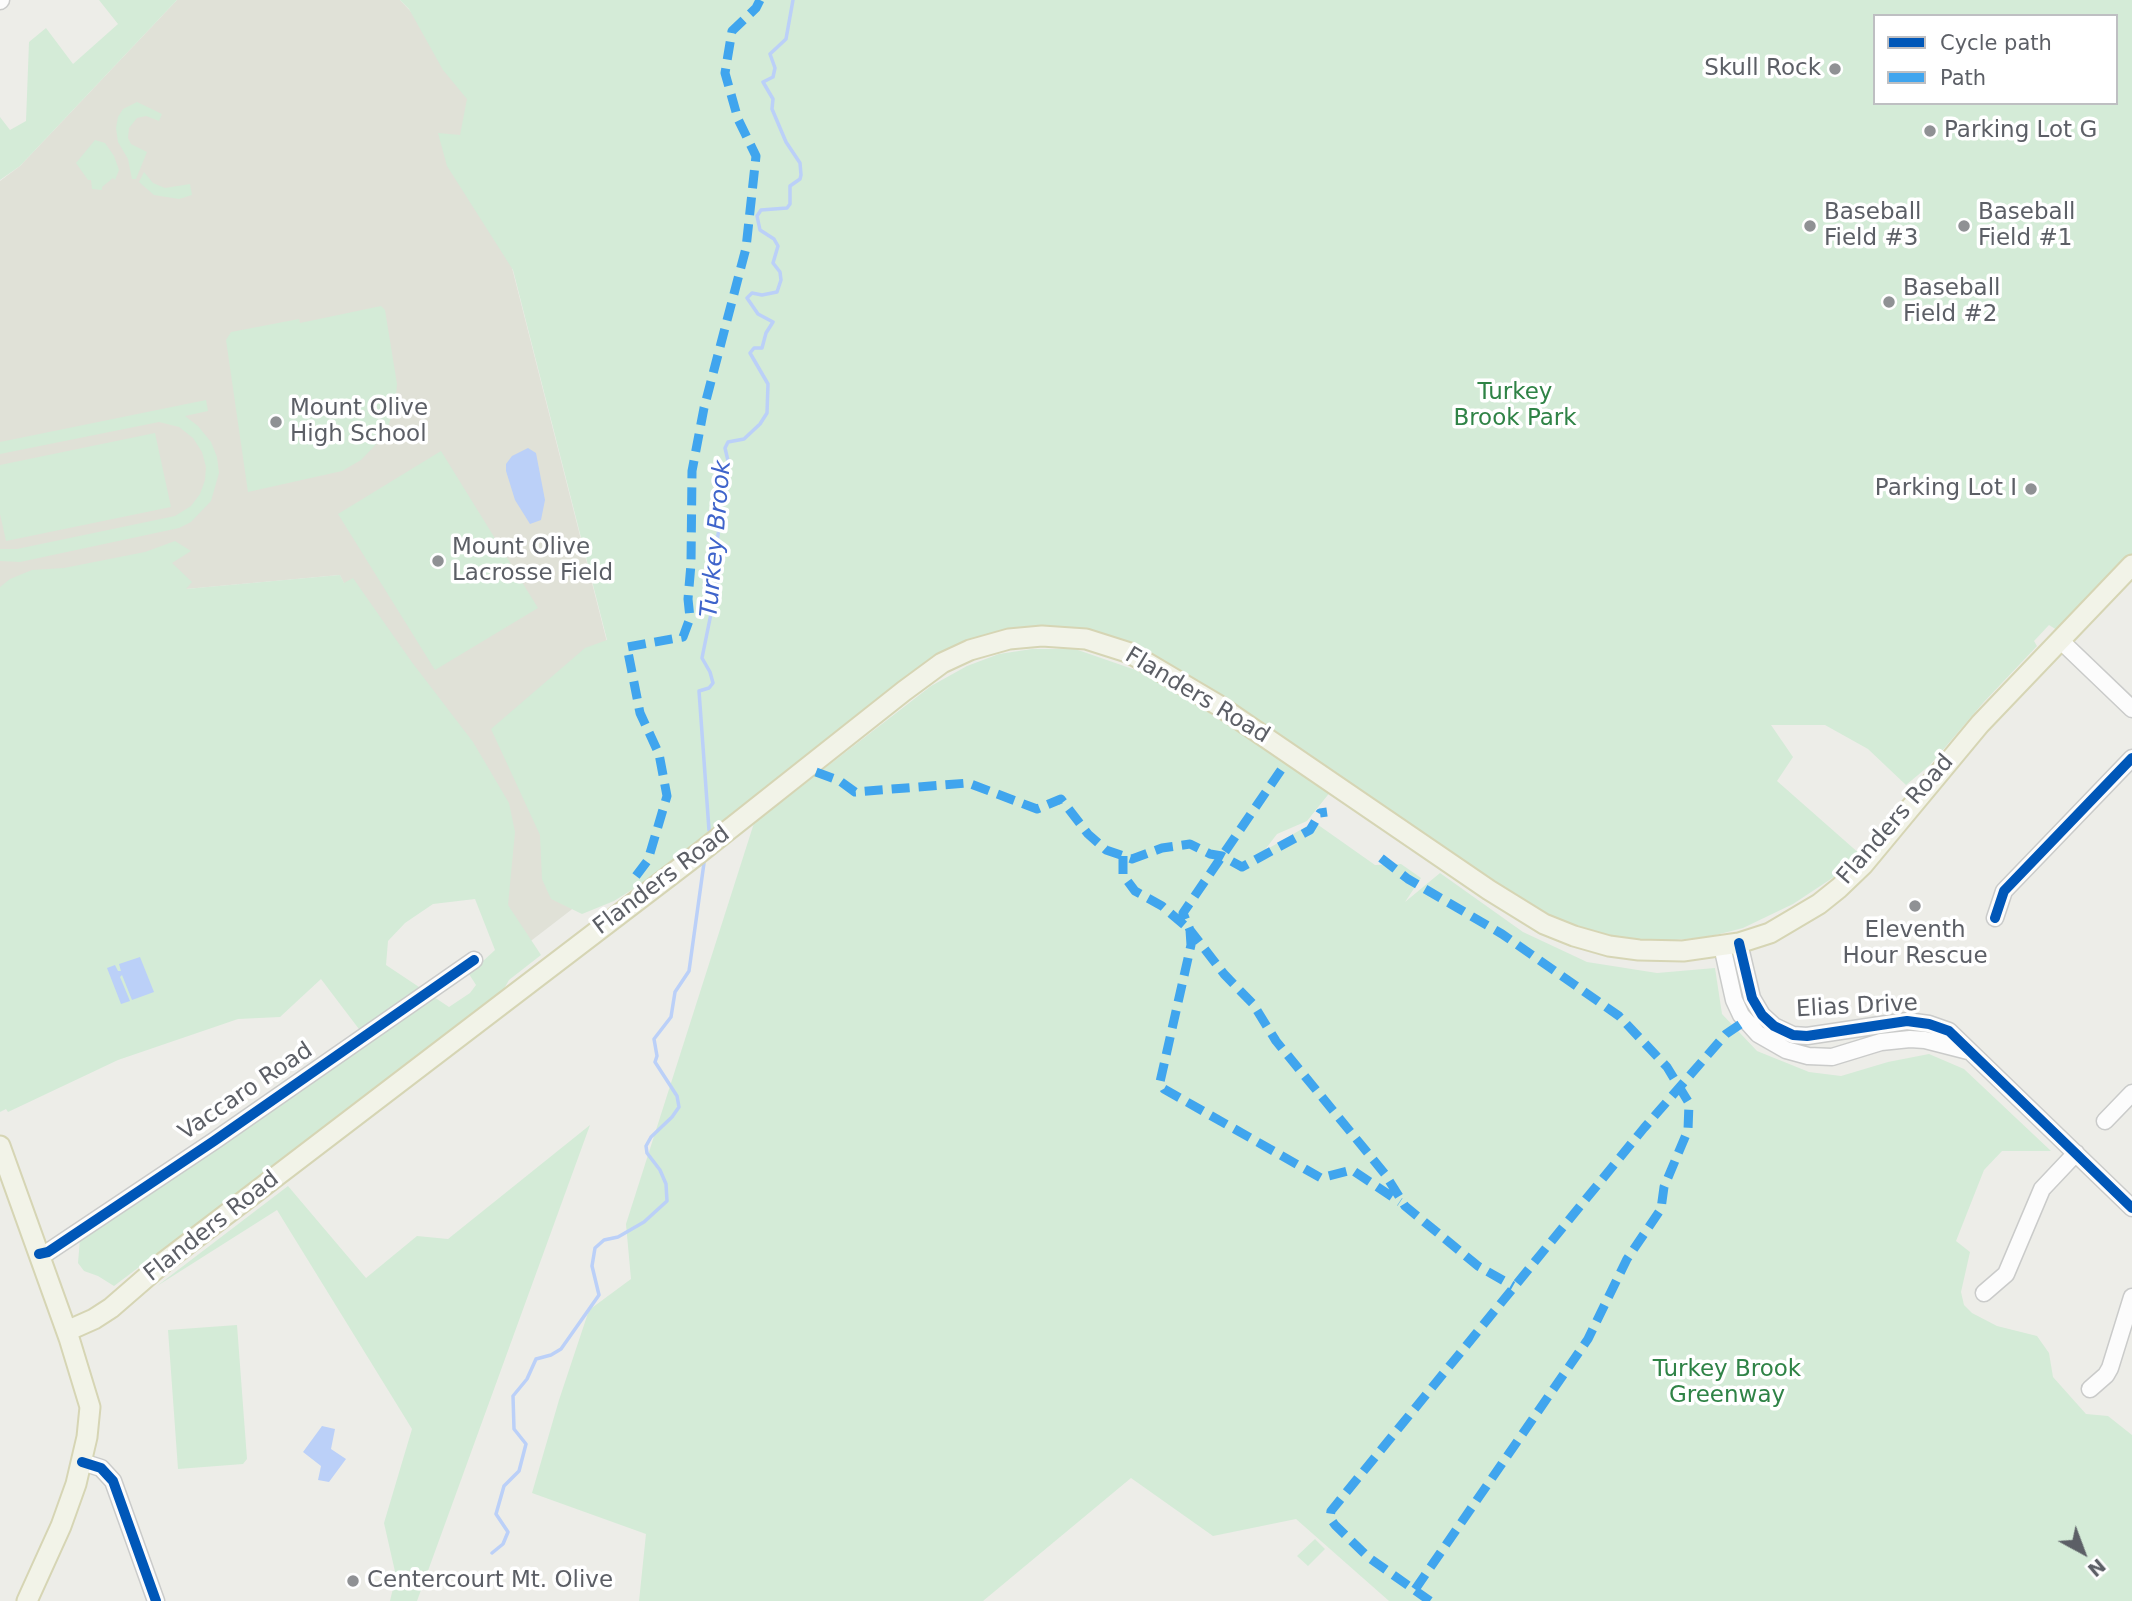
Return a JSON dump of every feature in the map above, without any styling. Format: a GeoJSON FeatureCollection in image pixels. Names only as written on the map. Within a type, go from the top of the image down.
{"type":"FeatureCollection","features":[{"type":"Feature","properties":{"kind":"main road","name":"Flanders Road"},"geometry":{"type":"LineString","coordinates":[[67,1331],[111,1308],[164,1262],[703,850],[913,684],[954,657],[988,644],[1042,636],[1072,637],[1100,642],[1130,653],[1218,705],[1489,890],[1554,928],[1590,942],[1672,952],[1730,945],[1784,926],[1819,904],[1850,878],[1973,732],[2132,565]]}},
{"type":"Feature","properties":{"kind":"main road"},"geometry":{"type":"LineString","coordinates":[[0,1146],[67,1331],[89,1401],[90,1419],[70,1503],[27,1601]]}},
{"type":"Feature","properties":{"kind":"street"},"geometry":{"type":"LineString","coordinates":[[2060,640],[2132,709]]}},
{"type":"Feature","properties":{"kind":"street"},"geometry":{"type":"LineString","coordinates":[[1995,918],[2004,891],[2132,758]]}},
{"type":"Feature","properties":{"kind":"street","name":"Elias Drive"},"geometry":{"type":"LineString","coordinates":[[1730,945],[1734,1000],[1741,1015],[1758,1034],[1786,1050],[1808,1056],[1832,1057],[1881,1042],[1910,1039],[1968,1051]]}},
{"type":"Feature","properties":{"kind":"street","name":"Elias Drive"},"geometry":{"type":"LineString","coordinates":[[1730,945],[1756,1008],[1769,1022],[1793,1035],[1807,1036],[1889,1023],[1919,1022],[1949,1031],[2132,1208]]}},
{"type":"Feature","properties":{"kind":"street","name":"Vaccaro Road"},"geometry":{"type":"LineString","coordinates":[[39,1254],[48,1252],[225,1133],[474,960]]}},
{"type":"Feature","properties":{"kind":"street"},"geometry":{"type":"LineString","coordinates":[[2105,1121],[2132,1093]]}},
{"type":"Feature","properties":{"kind":"street"},"geometry":{"type":"LineString","coordinates":[[1984,1293],[2008,1271],[2042,1189],[2076,1153]]}},
{"type":"Feature","properties":{"kind":"street"},"geometry":{"type":"LineString","coordinates":[[2090,1388],[2106,1375],[2110,1368],[2132,1297]]}},
{"type":"Feature","properties":{"kind":"street"},"geometry":{"type":"LineString","coordinates":[[82,1461],[101,1468],[113,1481],[156,1601]]}},
{"type":"Feature","properties":{"kind":"shaded area","name":"Mount Olive High School"},"geometry":{"type":"Polygon","coordinates":[[[177,0],[400,0],[473,78],[474,118],[658,843],[510,957],[340,575],[0,606],[0,181],[20,166],[177,0]]]}},
{"type":"Feature","properties":{"kind":"green space"},"geometry":{"type":"Polygon","coordinates":[[[99,0],[177,0],[20,166],[0,180],[0,117],[10,130],[26,121],[29,42],[46,28],[73,64],[118,24],[99,0]]]}},
{"type":"Feature","properties":{"kind":"green space","name":"Turkey Brook Park"},"geometry":{"type":"Polygon","coordinates":[[[400,0],[2132,0],[2132,557],[2060,632],[2049,625],[2034,641],[2037,646],[1930,765],[1906,785],[1868,749],[1825,725],[1771,725],[1793,757],[1777,781],[1861,855],[1843,871],[1793,904],[1743,928],[1708,937],[1640,943],[1592,934],[1526,906],[1154,658],[988,635],[665,869],[614,901],[582,914],[551,899],[542,879],[540,835],[491,729],[585,648],[607,640],[513,270],[447,166],[438,133],[460,135],[467,99],[443,70],[409,9],[400,0]]]}},
{"type":"Feature","properties":{"kind":"green space"},"geometry":{"type":"Polygon","coordinates":[[[137,102],[162,114],[159,121],[146,116],[137,118],[129,128],[128,138],[131,144],[147,152],[136,179],[132,179],[128,159],[118,142],[116,128],[123,109],[137,102]]]}},
{"type":"Feature","properties":{"kind":"green space"},"geometry":{"type":"Polygon","coordinates":[[[95,140],[105,143],[119,170],[115,180],[113,178],[102,190],[92,189],[91,180],[88,180],[76,163],[95,140]]]}},
{"type":"Feature","properties":{"kind":"green space"},"geometry":{"type":"Polygon","coordinates":[[[144,172],[153,183],[165,188],[190,184],[192,195],[179,199],[154,195],[139,182],[144,172]]]}},
{"type":"Feature","properties":{"kind":"green space"},"geometry":{"type":"Polygon","coordinates":[[[381,306],[385,310],[397,384],[395,406],[385,435],[361,460],[342,471],[248,492],[226,340],[231,332],[299,319],[300,323],[381,306]]]}},
{"type":"Feature","properties":{"kind":"green space"},"geometry":{"type":"Polygon","coordinates":[[[206,400],[208,411],[185,416],[198,426],[211,442],[219,473],[211,501],[191,522],[179,528],[20,562],[0,561],[0,549],[17,549],[175,516],[191,506],[200,494],[206,467],[202,452],[193,438],[179,427],[159,422],[0,454],[0,442],[206,400]]]}},
{"type":"Feature","properties":{"kind":"green space"},"geometry":{"type":"Polygon","coordinates":[[[155,433],[171,507],[6,541],[0,514],[0,465],[155,433]]]}},
{"type":"Feature","properties":{"kind":"green space","name":"Mount Olive Lacrosse Field"},"geometry":{"type":"Polygon","coordinates":[[[441,451],[538,608],[435,670],[338,514],[441,451]]]}},
{"type":"Feature","properties":{"kind":"green space"},"geometry":{"type":"Polygon","coordinates":[[[175,541],[191,551],[172,563],[192,582],[186,589],[340,575],[344,583],[353,578],[411,661],[473,742],[509,803],[515,832],[508,905],[541,955],[509,980],[501,994],[114,1286],[84,1271],[78,1263],[80,1239],[368,1041],[321,979],[280,1017],[238,1019],[118,1060],[8,1112],[6,1109],[0,1112],[0,587],[10,579],[32,570],[64,568],[145,552],[175,541]],[[475,899],[433,904],[405,923],[388,941],[386,965],[449,1007],[470,993],[476,985],[469,974],[495,950],[475,899]]]}},
{"type":"Feature","properties":{"kind":"green space","name":"Turkey Brook Greenway"},"geometry":{"type":"Polygon","coordinates":[[[1032,649],[1075,649],[1150,675],[1331,791],[1307,821],[1277,834],[1264,851],[1314,822],[1375,865],[1401,864],[1421,878],[1405,902],[1440,873],[1523,932],[1587,962],[1657,973],[1715,968],[1722,1014],[1757,1051],[1809,1072],[1841,1076],[1888,1062],[1929,1054],[1964,1069],[2051,1151],[2002,1151],[1984,1170],[1956,1241],[1970,1252],[1961,1292],[1964,1305],[1972,1313],[1997,1326],[2037,1336],[2049,1353],[2053,1377],[2086,1414],[2108,1416],[2132,1435],[2132,1601],[1389,1601],[1296,1519],[1213,1536],[1131,1478],[983,1601],[639,1601],[646,1534],[532,1493],[589,1310],[631,1279],[626,1224],[754,823],[931,686],[967,666],[999,654],[1032,649]]]}},
{"type":"Feature","properties":{"kind":"green space"},"geometry":{"type":"Polygon","coordinates":[[[590,1125],[417,1601],[390,1601],[396,1576],[384,1523],[412,1429],[277,1210],[157,1286],[288,1186],[366,1278],[417,1236],[448,1239],[590,1125]]]}},
{"type":"Feature","properties":{"kind":"green space"},"geometry":{"type":"Polygon","coordinates":[[[237,1325],[247,1459],[243,1464],[178,1469],[168,1330],[237,1325]]]}},
{"type":"Feature","properties":{"kind":"green space"},"geometry":{"type":"Polygon","coordinates":[[[1315,1539],[1325,1549],[1308,1566],[1297,1556],[1315,1539]]]}},
{"type":"Feature","properties":{"kind":"water"},"geometry":{"type":"Polygon","coordinates":[[[528,448],[536,453],[545,500],[541,520],[530,524],[515,500],[506,471],[506,464],[512,456],[528,448]]]}},
{"type":"Feature","properties":{"kind":"water"},"geometry":{"type":"Polygon","coordinates":[[[140,957],[154,992],[132,1000],[122,975],[120,977],[130,1001],[121,1004],[107,968],[115,965],[118,971],[121,971],[119,964],[140,957]]]}},
{"type":"Feature","properties":{"kind":"water"},"geometry":{"type":"Polygon","coordinates":[[[322,1426],[335,1429],[331,1449],[346,1459],[329,1482],[318,1480],[321,1466],[303,1452],[322,1426]]]}},
{"type":"Feature","properties":{"kind":"waterway","name":"Turkey Brook"},"geometry":{"type":"LineString","coordinates":[[709,830],[699,691],[709,688],[713,683],[702,658],[717,584],[713,569],[719,528],[720,479],[729,465],[725,448],[728,442],[744,439],[767,413],[768,384],[750,353],[754,348],[762,348],[766,333],[773,322],[758,314],[747,298],[752,293],[762,295],[777,292],[781,280],[780,272],[773,263],[778,246],[774,239],[760,230],[757,216],[761,210],[787,208],[790,204],[790,186],[800,179],[801,175],[800,163],[786,142],[772,109],[773,99],[763,82],[773,77],[775,68],[770,54],[786,39],[793,0]]}},
{"type":"Feature","properties":{"kind":"waterway","name":"Turkey Brook"},"geometry":{"type":"LineString","coordinates":[[492,1553],[503,1544],[508,1532],[496,1514],[504,1486],[519,1471],[526,1444],[514,1429],[513,1396],[527,1379],[536,1359],[561,1349],[599,1295],[592,1266],[595,1248],[604,1240],[618,1237],[644,1222],[667,1201],[666,1184],[660,1170],[647,1153],[646,1146],[679,1107],[677,1096],[655,1062],[657,1056],[654,1039],[671,1017],[675,992],[689,971],[704,863]]}},
{"type":"Feature","properties":{"kind":"marked path"},"geometry":{"type":"LineString","coordinates":[[636,876],[648,860],[667,796],[659,754],[640,713],[627,647],[683,637],[690,618],[688,599],[692,471],[704,408],[746,248],[756,156],[738,119],[725,73],[732,31],[756,8],[760,0]]}},
{"type":"Feature","properties":{"kind":"marked path"},"geometry":{"type":"LineString","coordinates":[[1281,770],[1183,913],[1190,930],[1224,974],[1253,1004],[1276,1041],[1385,1174],[1405,1206],[1478,1266],[1513,1286]]}},
{"type":"Feature","properties":{"kind":"marked path"},"geometry":{"type":"LineString","coordinates":[[816,772],[840,781],[855,792],[968,783],[1037,809],[1061,799],[1088,834],[1106,850],[1132,859],[1162,848],[1190,844],[1242,867],[1310,830],[1320,813],[1327,812]]}},
{"type":"Feature","properties":{"kind":"marked path"},"geometry":{"type":"LineString","coordinates":[[1123,856],[1123,875],[1135,891],[1162,906],[1190,930],[1191,945],[1160,1082],[1164,1089],[1321,1178],[1352,1170],[1400,1202]]}},
{"type":"Feature","properties":{"kind":"marked path"},"geometry":{"type":"LineString","coordinates":[[1381,858],[1408,879],[1502,934],[1619,1016],[1667,1067],[1689,1103],[1688,1130],[1664,1187],[1661,1209],[1627,1259],[1588,1339],[1414,1591]]}},
{"type":"Feature","properties":{"kind":"marked path"},"geometry":{"type":"LineString","coordinates":[[1430,1601],[1368,1557],[1335,1525],[1330,1518],[1331,1511],[1644,1128],[1726,1034],[1745,1021]]}},
{"type":"Feature","properties":{"kind":"cycle path"},"geometry":{"type":"LineString","coordinates":[[1995,918],[2004,891],[2132,758]]}},
{"type":"Feature","properties":{"kind":"cycle path"},"geometry":{"type":"LineString","coordinates":[[1739,943],[1752,998],[1762,1015],[1774,1026],[1793,1035],[1807,1036],[1907,1021],[1929,1024],[1949,1031],[2132,1208]]}},
{"type":"Feature","properties":{"kind":"cycle path"},"geometry":{"type":"LineString","coordinates":[[39,1254],[48,1252],[214,1141],[474,960]]}},
{"type":"Feature","properties":{"kind":"cycle path"},"geometry":{"type":"LineString","coordinates":[[82,1462],[101,1468],[113,1481],[156,1601]]}},
{"type":"Feature","properties":{"kind":"place","name":"Skull Rock"},"geometry":{"type":"Point","coordinates":[1835,69]}},
{"type":"Feature","properties":{"kind":"place","name":"Parking Lot G"},"geometry":{"type":"Point","coordinates":[1930,131]}},
{"type":"Feature","properties":{"kind":"place","name":"Baseball Field #3"},"geometry":{"type":"Point","coordinates":[1810,226]}},
{"type":"Feature","properties":{"kind":"place","name":"Baseball Field #1"},"geometry":{"type":"Point","coordinates":[1964,226]}},
{"type":"Feature","properties":{"kind":"place","name":"Baseball Field #2"},"geometry":{"type":"Point","coordinates":[1889,302]}},
{"type":"Feature","properties":{"kind":"place","name":"Mount Olive High School"},"geometry":{"type":"Point","coordinates":[276,422]}},
{"type":"Feature","properties":{"kind":"place","name":"Parking Lot I"},"geometry":{"type":"Point","coordinates":[2031,489]}},
{"type":"Feature","properties":{"kind":"place","name":"Mount Olive Lacrosse Field"},"geometry":{"type":"Point","coordinates":[438,561]}},
{"type":"Feature","properties":{"kind":"place","name":"Eleventh Hour Rescue"},"geometry":{"type":"Point","coordinates":[1915,906]}},
{"type":"Feature","properties":{"kind":"place","name":"Centercourt Mt. Olive"},"geometry":{"type":"Point","coordinates":[353,1581]}}]}
